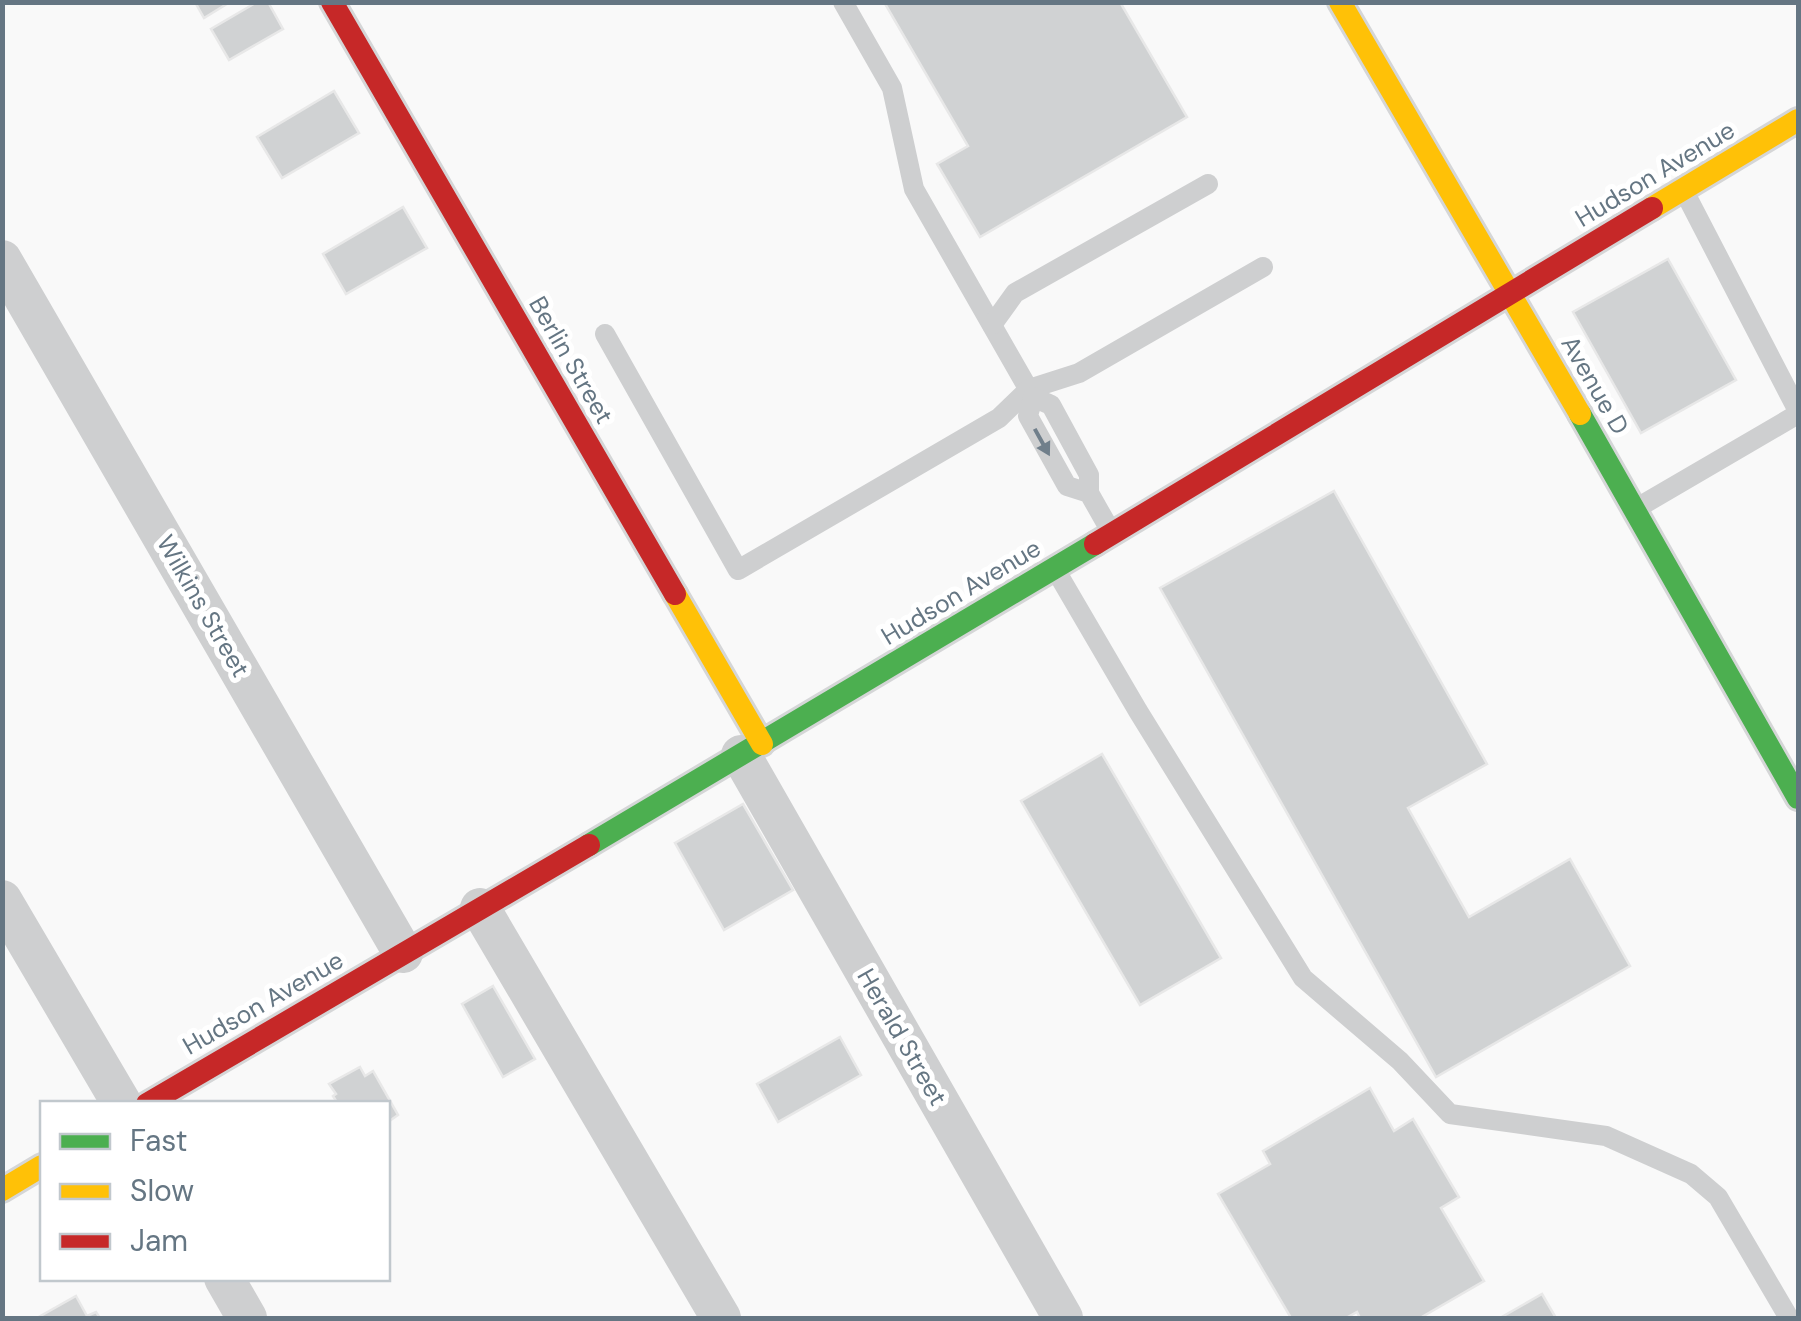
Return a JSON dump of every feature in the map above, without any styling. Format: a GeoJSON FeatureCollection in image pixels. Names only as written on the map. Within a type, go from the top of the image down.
{"type":"FeatureCollection","features":[{"type":"Feature","properties":{"kind":"main road","name":"Berlin Street"},"geometry":{"type":"LineString","coordinates":[[332,2],[751,750]]}},
{"type":"Feature","properties":{"kind":"main road","name":"Avenue D"},"geometry":{"type":"LineString","coordinates":[[1340,2],[1798,798]]}},
{"type":"Feature","properties":{"kind":"main road","name":"Hudson Avenue"},"geometry":{"type":"LineString","coordinates":[[152,1101],[751,750],[1798,120]]}},
{"type":"Feature","properties":{"kind":"main road"},"geometry":{"type":"LineString","coordinates":[[2,1190],[40,1167]]}},
{"type":"Feature","properties":{"kind":"street","name":"Wilkins Street"},"geometry":{"type":"LineString","coordinates":[[2,260],[403,953]]}},
{"type":"Feature","properties":{"kind":"street","name":"Herald Street"},"geometry":{"type":"LineString","coordinates":[[751,750],[1063,1318]]}},
{"type":"Feature","properties":{"kind":"street"},"geometry":{"type":"LineString","coordinates":[[2,900],[120,1101]]}},
{"type":"Feature","properties":{"kind":"street"},"geometry":{"type":"LineString","coordinates":[[480,908],[721,1318]]}},
{"type":"Feature","properties":{"kind":"street"},"geometry":{"type":"LineString","coordinates":[[226,1281],[247,1318]]}},
{"type":"Feature","properties":{"kind":"lane"},"geometry":{"type":"LineString","coordinates":[[843,2],[892,88],[914,189],[1031,393],[1051,405],[1089,475],[1088,493],[1112,533]]}},
{"type":"Feature","properties":{"kind":"lane"},"geometry":{"type":"LineString","coordinates":[[992,325],[1015,293],[1208,184]]}},
{"type":"Feature","properties":{"kind":"lane"},"geometry":{"type":"LineString","coordinates":[[1635,509],[1798,412],[1684,190]]}},
{"type":"Feature","properties":{"kind":"lane"},"geometry":{"type":"LineString","coordinates":[[605,334],[738,570],[999,418],[1031,393],[1079,373],[1264,267]]}},
{"type":"Feature","properties":{"kind":"lane"},"geometry":{"type":"LineString","coordinates":[[1054,568],[1303,978],[1400,1061],[1450,1114],[1606,1136],[1691,1174],[1718,1197],[1789,1318]]}},
{"type":"Feature","properties":{"kind":"building"},"geometry":{"type":"Polygon","coordinates":[[[195,2],[230,2],[204,18],[195,2]]]}},
{"type":"Feature","properties":{"kind":"building"},"geometry":{"type":"Polygon","coordinates":[[[257,2],[268,2],[283,29],[229,60],[211,29],[257,2]]]}},
{"type":"Feature","properties":{"kind":"building"},"geometry":{"type":"Polygon","coordinates":[[[884,2],[1120,2],[1187,117],[980,237],[937,164],[968,146],[884,2]]]}},
{"type":"Feature","properties":{"kind":"building"},"geometry":{"type":"Polygon","coordinates":[[[334,91],[359,133],[282,178],[257,137],[334,91]]]}},
{"type":"Feature","properties":{"kind":"building"},"geometry":{"type":"Polygon","coordinates":[[[403,207],[427,248],[346,294],[323,254],[403,207]]]}},
{"type":"Feature","properties":{"kind":"building"},"geometry":{"type":"Polygon","coordinates":[[[1668,259],[1736,380],[1641,433],[1573,312],[1668,259]]]}},
{"type":"Feature","properties":{"kind":"building"},"geometry":{"type":"Polygon","coordinates":[[[1334,491],[1487,764],[1408,808],[1469,917],[1570,859],[1630,966],[1436,1077],[1160,588],[1334,491]]]}},
{"type":"Feature","properties":{"kind":"building"},"geometry":{"type":"Polygon","coordinates":[[[1102,754],[1221,958],[1140,1005],[1021,801],[1102,754]]]}},
{"type":"Feature","properties":{"kind":"building"},"geometry":{"type":"Polygon","coordinates":[[[743,804],[793,890],[724,930],[675,843],[743,804]]]}},
{"type":"Feature","properties":{"kind":"building"},"geometry":{"type":"Polygon","coordinates":[[[493,986],[535,1059],[503,1077],[462,1004],[493,986]]]}},
{"type":"Feature","properties":{"kind":"building"},"geometry":{"type":"Polygon","coordinates":[[[840,1037],[861,1075],[778,1122],[757,1084],[840,1037]]]}},
{"type":"Feature","properties":{"kind":"building"},"geometry":{"type":"Polygon","coordinates":[[[360,1067],[365,1076],[373,1071],[398,1115],[390,1121],[390,1101],[336,1101],[329,1084],[360,1067]]]}},
{"type":"Feature","properties":{"kind":"building"},"geometry":{"type":"Polygon","coordinates":[[[1370,1088],[1394,1131],[1413,1119],[1459,1197],[1441,1208],[1484,1281],[1420,1318],[1360,1318],[1357,1312],[1346,1318],[1291,1318],[1218,1194],[1270,1164],[1263,1151],[1370,1088]]]}},
{"type":"Feature","properties":{"kind":"building"},"geometry":{"type":"Polygon","coordinates":[[[1542,1294],[1556,1318],[1500,1318],[1542,1294]]]}},
{"type":"Feature","properties":{"kind":"building"},"geometry":{"type":"Polygon","coordinates":[[[76,1296],[87,1316],[96,1312],[100,1318],[37,1318],[76,1296]]]}},
{"type":"Feature","properties":{"kind":"traffic: fast"},"geometry":{"type":"LineString","coordinates":[[1580,414],[1798,798]]}},
{"type":"Feature","properties":{"kind":"traffic: fast"},"geometry":{"type":"LineString","coordinates":[[589,845],[1095,544]]}},
{"type":"Feature","properties":{"kind":"traffic: slow"},"geometry":{"type":"LineString","coordinates":[[1340,2],[1580,414]]}},
{"type":"Feature","properties":{"kind":"traffic: slow"},"geometry":{"type":"LineString","coordinates":[[1652,208],[1798,120]]}},
{"type":"Feature","properties":{"kind":"traffic: slow"},"geometry":{"type":"LineString","coordinates":[[675,594],[762,744]]}},
{"type":"Feature","properties":{"kind":"traffic: slow"},"geometry":{"type":"LineString","coordinates":[[2,1190],[40,1167]]}},
{"type":"Feature","properties":{"kind":"traffic: jam"},"geometry":{"type":"LineString","coordinates":[[332,2],[675,594]]}},
{"type":"Feature","properties":{"kind":"traffic: jam"},"geometry":{"type":"LineString","coordinates":[[1095,544],[1652,208]]}},
{"type":"Feature","properties":{"kind":"traffic: jam"},"geometry":{"type":"LineString","coordinates":[[152,1101],[589,845]]}}]}
